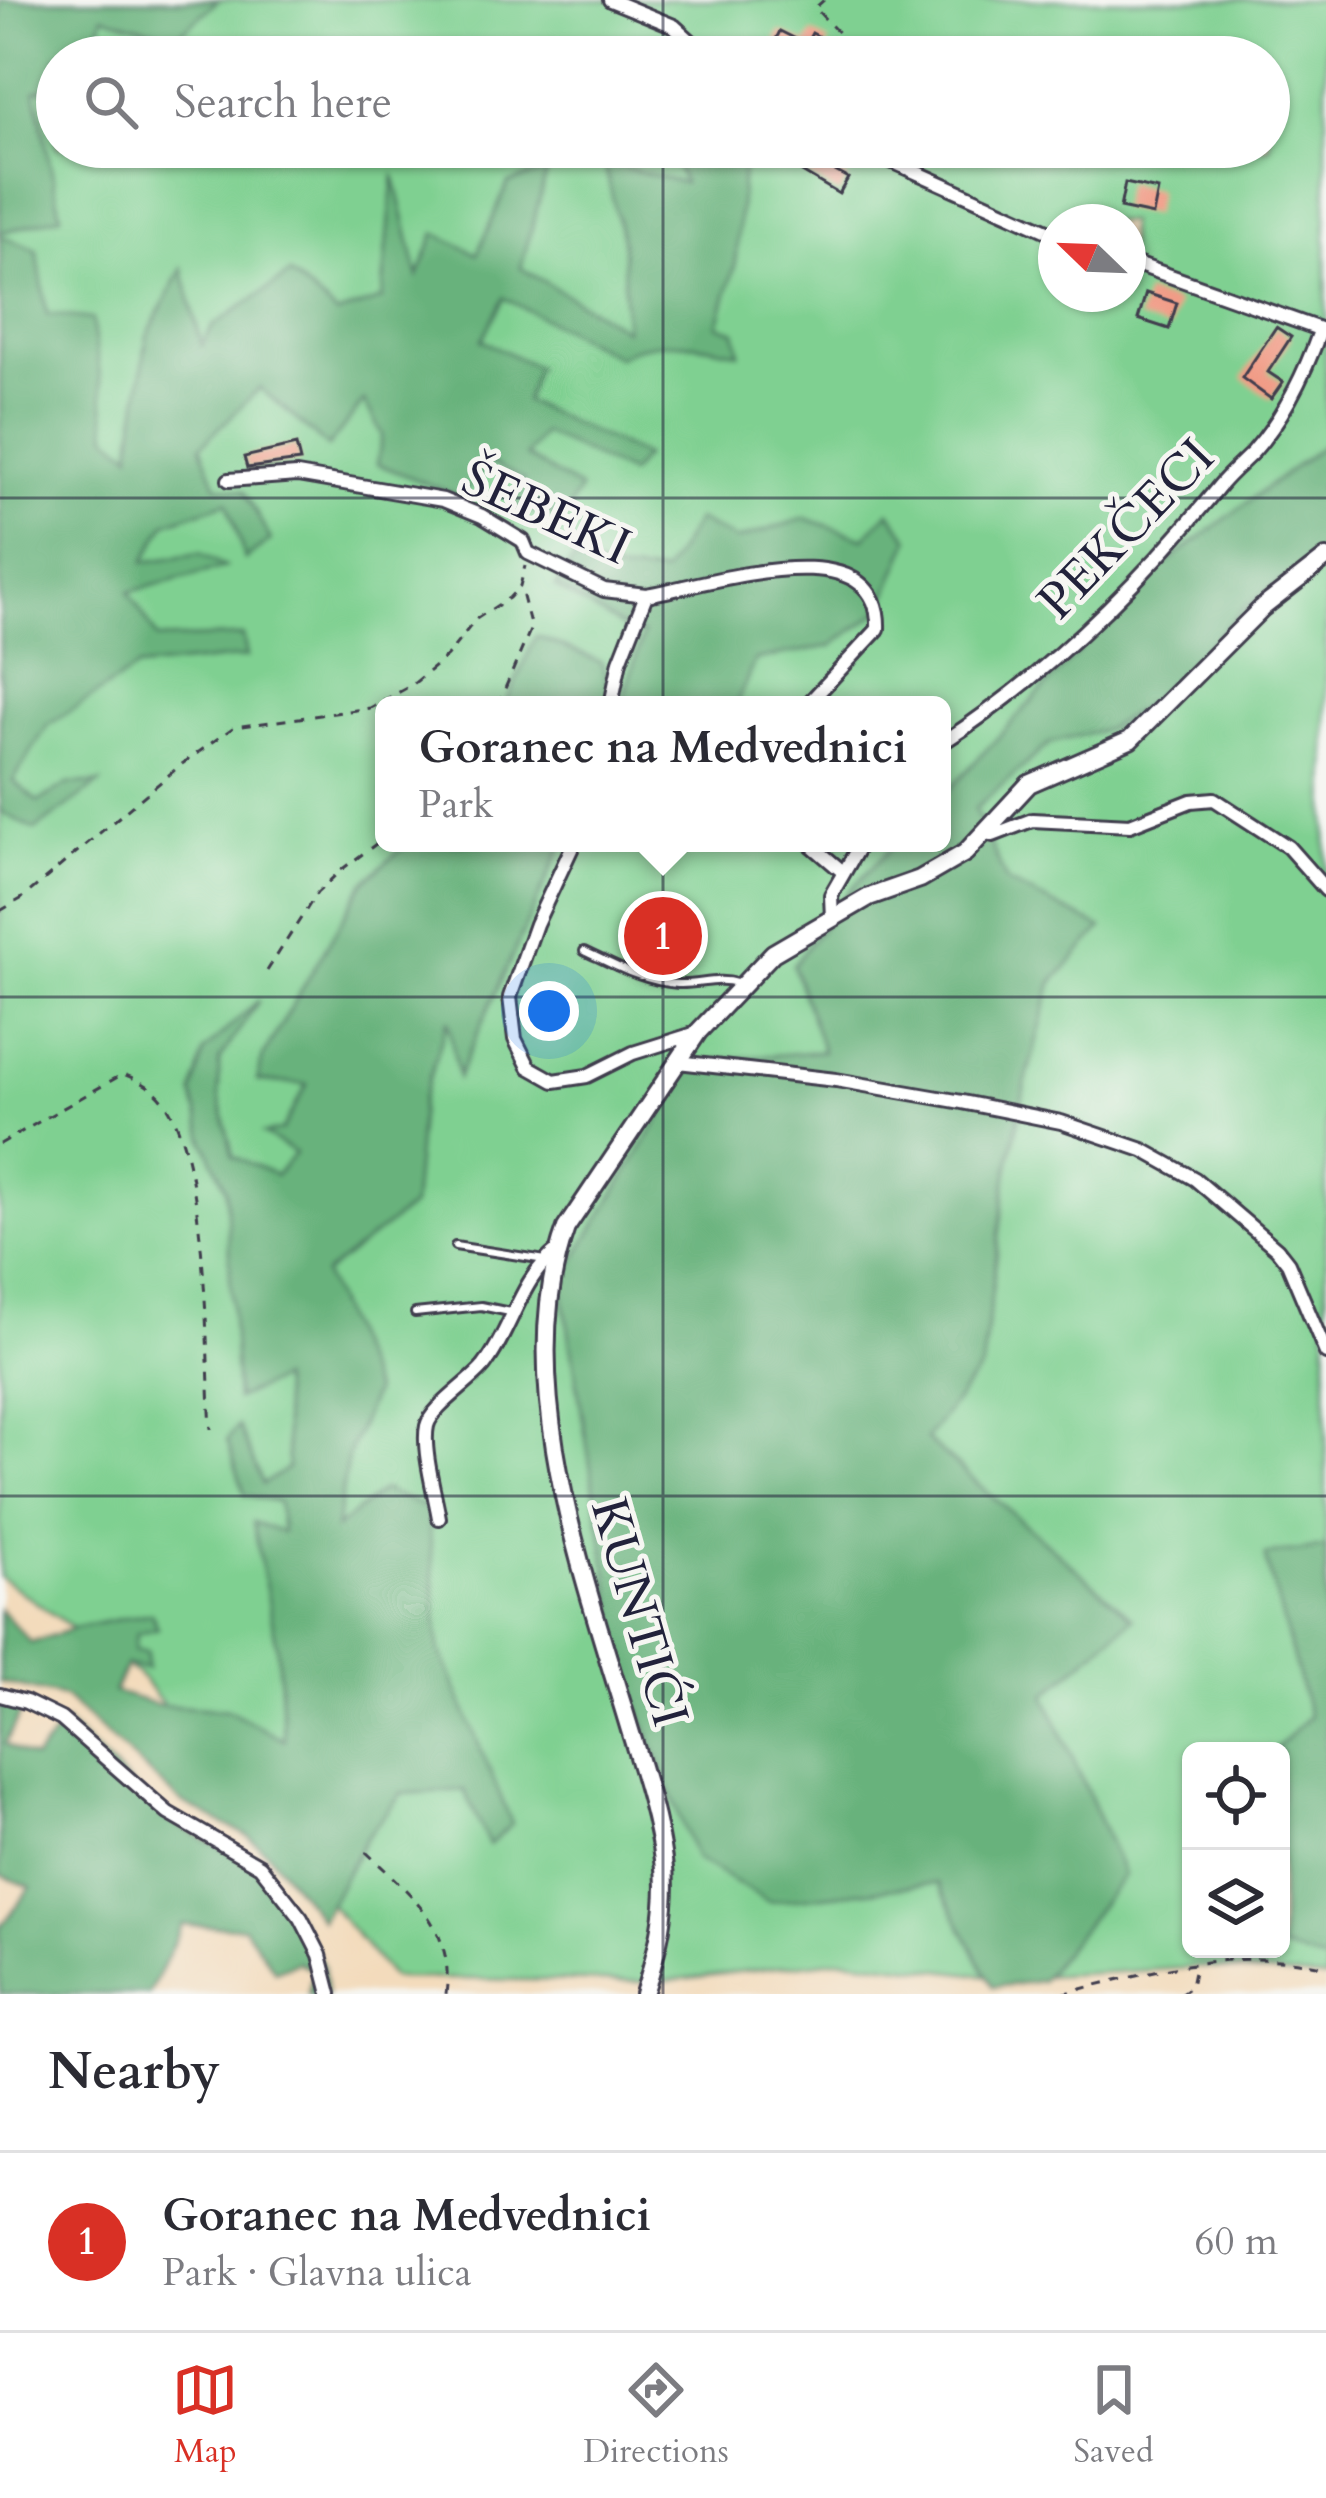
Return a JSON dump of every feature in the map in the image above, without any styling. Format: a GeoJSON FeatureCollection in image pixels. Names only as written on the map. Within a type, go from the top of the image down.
{"type":"FeatureCollection","features":[{"type":"Feature","properties":{"kind":"street"},"geometry":{"type":"LineString","coordinates":[[610,0],[674,26],[685,36]]}},
{"type":"Feature","properties":{"kind":"street"},"geometry":{"type":"LineString","coordinates":[[907,168],[1038,227]]}},
{"type":"Feature","properties":{"kind":"street"},"geometry":{"type":"LineString","coordinates":[[1146,267],[1323,331]]}},
{"type":"Feature","properties":{"kind":"street","name":"PEKČECI"},"geometry":{"type":"LineString","coordinates":[[951,736],[1066,648],[1173,543],[1256,449],[1323,331]]}},
{"type":"Feature","properties":{"kind":"street","name":"ŠEBEKI"},"geometry":{"type":"LineString","coordinates":[[230,481],[297,475],[443,500],[523,541],[527,553],[604,590],[646,595],[620,662],[613,696]]}},
{"type":"Feature","properties":{"kind":"street","name":"KUNTIĆI"},"geometry":{"type":"LineString","coordinates":[[439,1518],[427,1424],[482,1368],[566,1228],[698,1032],[741,985],[773,953],[869,897],[935,871],[965,853],[1029,784],[1130,740],[1262,608],[1326,559]]}},
{"type":"Feature","properties":{"kind":"street"},"geometry":{"type":"LineString","coordinates":[[646,595],[744,572],[818,569],[855,577],[873,593],[878,629],[815,696]]}},
{"type":"Feature","properties":{"kind":"street"},"geometry":{"type":"LineString","coordinates":[[986,832],[993,835],[1032,820],[1130,825],[1191,800],[1214,799],[1288,847],[1326,890]]}},
{"type":"Feature","properties":{"kind":"street"},"geometry":{"type":"LineString","coordinates":[[570,852],[536,924],[510,997],[515,1039],[529,1067],[554,1081],[587,1076],[633,1053],[698,1032]]}},
{"type":"Feature","properties":{"kind":"street"},"geometry":{"type":"LineString","coordinates":[[820,852],[843,872]]}},
{"type":"Feature","properties":{"kind":"street"},"geometry":{"type":"LineString","coordinates":[[832,919],[831,895],[855,852]]}},
{"type":"Feature","properties":{"kind":"street"},"geometry":{"type":"LineString","coordinates":[[678,1062],[836,1080],[962,1102],[1061,1122],[1143,1150],[1195,1179],[1277,1249],[1288,1263],[1326,1353]]}},
{"type":"Feature","properties":{"kind":"street","name":"KUNTIĆI"},"geometry":{"type":"LineString","coordinates":[[551,1255],[548,1355],[553,1453],[649,1792],[664,1862],[664,1910],[644,1994]]}},
{"type":"Feature","properties":{"kind":"street"},"geometry":{"type":"LineString","coordinates":[[0,1695],[61,1719],[168,1813],[260,1866],[301,1918],[320,1955],[330,1994]]}},
{"type":"Feature","properties":{"kind":"lane"},"geometry":{"type":"LineString","coordinates":[[584,951],[639,976],[672,984],[722,979],[741,985]]}},
{"type":"Feature","properties":{"kind":"lane"},"geometry":{"type":"LineString","coordinates":[[455,1246],[551,1255]]}},
{"type":"Feature","properties":{"kind":"lane"},"geometry":{"type":"LineString","coordinates":[[415,1313],[482,1306],[514,1313]]}},
{"type":"Feature","properties":{"kind":"path"},"geometry":{"type":"LineString","coordinates":[[824,0],[815,8],[841,36]]}},
{"type":"Feature","properties":{"kind":"path"},"geometry":{"type":"LineString","coordinates":[[874,0],[930,0]]}},
{"type":"Feature","properties":{"kind":"path"},"geometry":{"type":"LineString","coordinates":[[502,696],[531,628],[520,586],[527,553]]}},
{"type":"Feature","properties":{"kind":"path"},"geometry":{"type":"LineString","coordinates":[[389,696],[430,671],[476,619],[520,586]]}},
{"type":"Feature","properties":{"kind":"path"},"geometry":{"type":"LineString","coordinates":[[0,911],[234,727],[375,705]]}},
{"type":"Feature","properties":{"kind":"path"},"geometry":{"type":"LineString","coordinates":[[267,970],[317,893],[375,845]]}},
{"type":"Feature","properties":{"kind":"path"},"geometry":{"type":"LineString","coordinates":[[0,1144],[123,1074],[138,1079],[163,1100],[182,1138],[197,1206],[211,1429]]}},
{"type":"Feature","properties":{"kind":"path"},"geometry":{"type":"LineString","coordinates":[[366,1852],[406,1890],[436,1928],[450,1962],[446,1994]]}},
{"type":"Feature","properties":{"kind":"path"},"geometry":{"type":"LineString","coordinates":[[1062,1994],[1222,1958],[1274,1958],[1326,1967]]}},
{"type":"Feature","properties":{"kind":"path"},"geometry":{"type":"LineString","coordinates":[[1180,1994],[1196,1977],[1194,1964]]}},
{"type":"Feature","properties":{"kind":"green space"},"geometry":{"type":"Polygon","coordinates":[[[0,0],[1326,0],[1326,1979],[1206,1967],[1007,1978],[844,1959],[656,1982],[392,1978],[138,1674],[0,1577],[0,0]]]}},
{"type":"Feature","properties":{"kind":"green space"},"geometry":{"type":"Polygon","coordinates":[[[0,0],[219,0],[177,36],[103,16],[98,36],[36,36],[36,168],[51,168],[61,216],[0,233],[0,0]]]}},
{"type":"Feature","properties":{"kind":"green space"},"geometry":{"type":"Polygon","coordinates":[[[605,168],[627,168],[684,183],[677,168],[743,168],[736,262],[718,325],[735,331],[740,353],[661,343],[618,357],[504,298],[482,340],[537,367],[525,401],[644,456],[630,474],[543,433],[526,456],[580,489],[564,518],[509,506],[524,480],[491,463],[461,497],[377,464],[382,435],[364,401],[328,447],[260,388],[201,446],[217,486],[244,491],[271,540],[245,559],[227,502],[166,523],[144,562],[200,553],[225,567],[129,592],[158,639],[243,636],[247,657],[137,668],[48,725],[13,781],[38,802],[68,784],[100,783],[35,830],[0,811],[0,236],[37,250],[47,314],[92,319],[108,435],[131,454],[147,336],[182,268],[202,345],[213,326],[290,274],[337,314],[382,299],[394,174],[418,276],[435,233],[477,254],[508,183],[547,171],[521,268],[625,329],[623,243],[605,168]]]}},
{"type":"Feature","properties":{"kind":"green space"},"geometry":{"type":"Polygon","coordinates":[[[1326,443],[1326,481],[1320,488],[1326,494],[1326,542],[1314,558],[1245,608],[1160,696],[1107,729],[1050,743],[975,809],[1007,882],[1102,928],[1052,983],[1007,1176],[982,1367],[926,1439],[1133,1618],[1045,1695],[1124,1875],[1041,1981],[993,1987],[938,1883],[769,1902],[696,1859],[622,1664],[561,1282],[694,1062],[823,1051],[793,965],[849,891],[887,852],[951,852],[951,787],[1148,577],[1326,443]]]}},
{"type":"Feature","properties":{"kind":"green space"},"geometry":{"type":"Polygon","coordinates":[[[889,511],[910,539],[880,611],[831,646],[755,660],[740,696],[624,696],[643,634],[620,626],[556,587],[573,560],[621,572],[664,573],[697,520],[736,540],[805,518],[864,538],[889,511]]]}},
{"type":"Feature","properties":{"kind":"green space"},"geometry":{"type":"Polygon","coordinates":[[[536,636],[601,662],[612,696],[509,696],[536,636]]]}},
{"type":"Feature","properties":{"kind":"green space"},"geometry":{"type":"Polygon","coordinates":[[[398,852],[559,852],[458,1077],[448,1020],[421,1103],[412,1206],[324,1274],[374,1392],[348,1456],[336,1528],[383,1490],[428,1508],[439,1648],[512,1824],[489,1845],[464,1790],[401,1794],[365,1839],[321,1920],[269,1854],[249,1837],[181,1802],[64,1697],[0,1682],[0,1609],[31,1643],[74,1628],[151,1613],[158,1628],[136,1634],[134,1651],[147,1652],[147,1669],[126,1665],[114,1692],[160,1705],[229,1710],[284,1740],[277,1646],[253,1522],[282,1532],[278,1502],[245,1495],[227,1440],[238,1426],[263,1484],[288,1468],[280,1379],[236,1399],[226,1190],[204,1139],[193,1093],[204,1051],[259,1000],[219,1061],[219,1096],[233,1156],[276,1175],[295,1153],[263,1134],[282,1130],[307,1084],[257,1081],[263,1056],[364,882],[398,852]]]}},
{"type":"Feature","properties":{"kind":"green space"},"geometry":{"type":"Polygon","coordinates":[[[1326,1547],[1326,1962],[1290,1952],[1290,1742],[1283,1742],[1309,1716],[1265,1555],[1326,1547]]]}},
{"type":"Feature","properties":{"kind":"green space"},"geometry":{"type":"Polygon","coordinates":[[[0,1705],[23,1708],[5,1744],[34,1759],[65,1722],[168,1820],[257,1867],[300,1921],[324,1967],[327,1994],[308,1994],[313,1971],[298,1962],[275,1971],[244,1927],[182,1925],[149,1994],[0,1994],[0,1928],[31,1887],[0,1875],[0,1705]]]}},
{"type":"Feature","properties":{"kind":"building"},"geometry":{"type":"Polygon","coordinates":[[[795,168],[834,168],[848,178],[839,194],[795,168]]]}},
{"type":"Feature","properties":{"kind":"building"},"geometry":{"type":"Polygon","coordinates":[[[1125,183],[1158,190],[1153,215],[1146,214],[1146,204],[1121,204],[1125,183]]]}},
{"type":"Feature","properties":{"kind":"building"},"geometry":{"type":"Polygon","coordinates":[[[1146,293],[1177,303],[1169,329],[1138,319],[1140,312],[1146,312],[1146,293]]]}},
{"type":"Feature","properties":{"kind":"building"},"geometry":{"type":"Polygon","coordinates":[[[1276,327],[1291,337],[1268,372],[1283,382],[1271,399],[1242,378],[1276,327]]]}},
{"type":"Feature","properties":{"kind":"building"},"geometry":{"type":"Polygon","coordinates":[[[296,445],[300,461],[247,468],[244,457],[296,445]]]}},
{"type":"Feature","properties":{"kind":"place","name":"Goranec na Medvednici"},"geometry":{"type":"Point","coordinates":[663,936]}}]}
